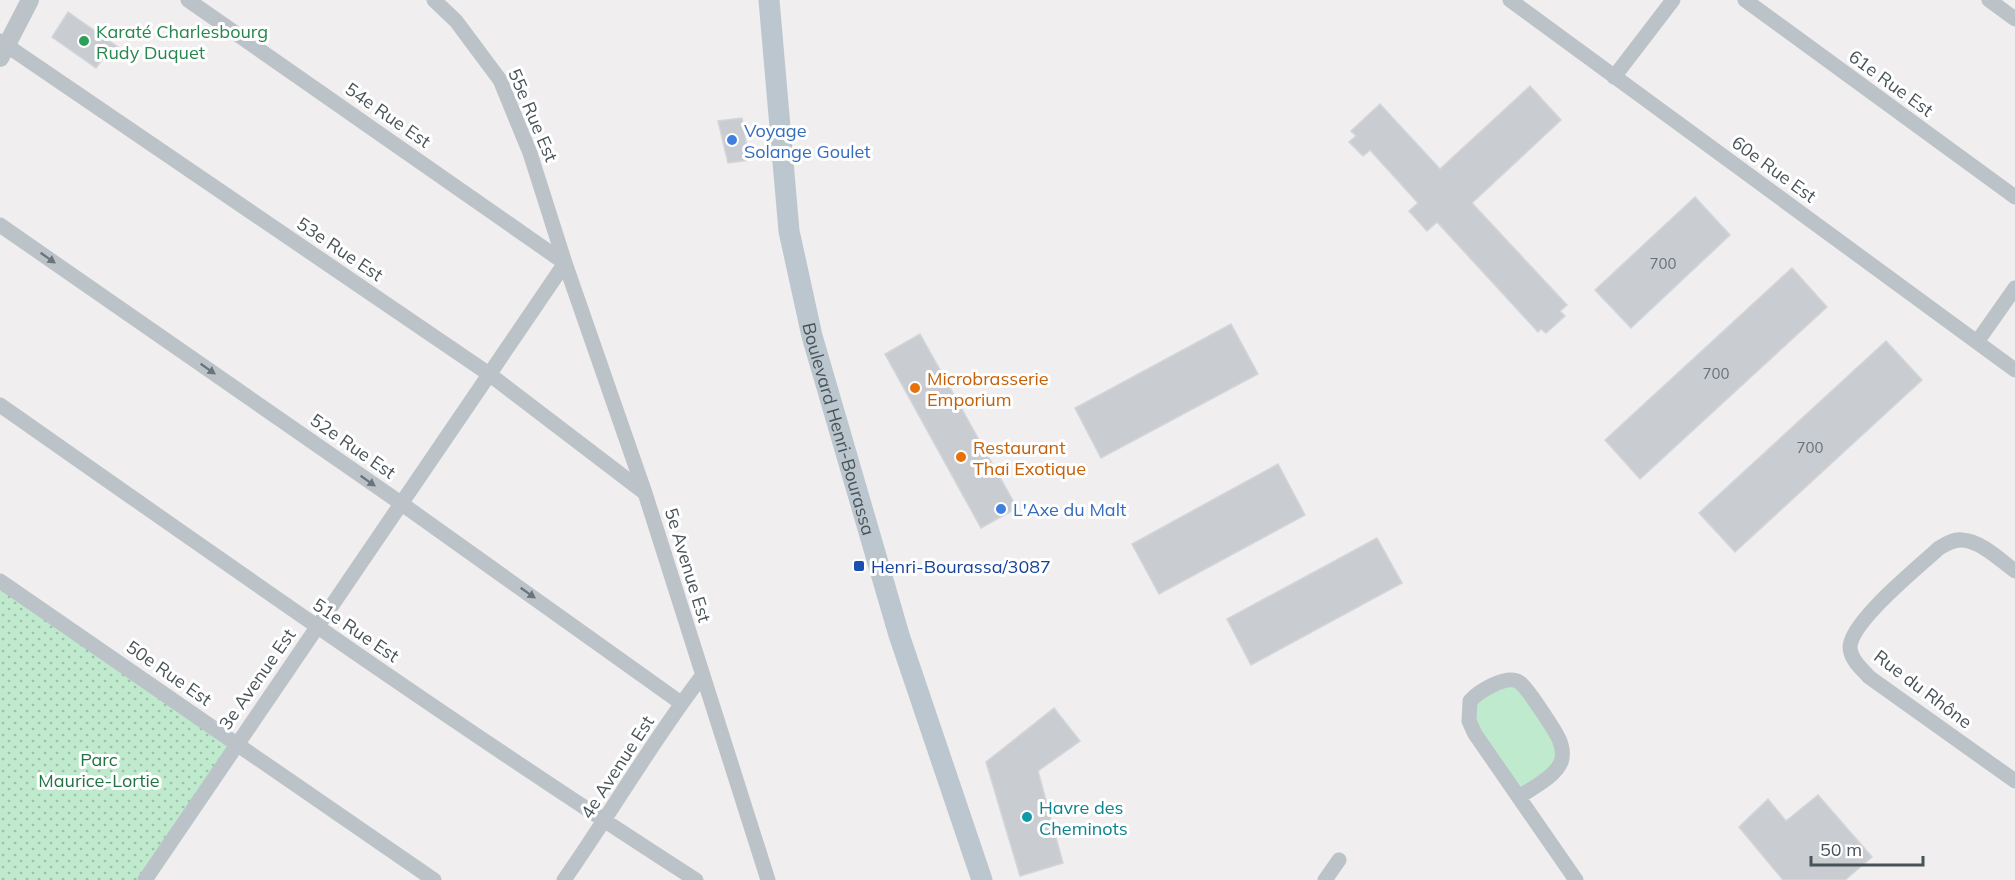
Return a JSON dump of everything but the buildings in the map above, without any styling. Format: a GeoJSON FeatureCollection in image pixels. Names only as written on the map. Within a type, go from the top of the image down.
{"type":"FeatureCollection","features":[{"type":"Feature","properties":{"kind":"main road","name":"Boulevard Henri-Bourassa"},"geometry":{"type":"LineString","coordinates":[[769,0],[789,231],[812,336],[898,635],[982,880]]}},
{"type":"Feature","properties":{"kind":"street"},"geometry":{"type":"LineString","coordinates":[[2,48],[30,0]]}},
{"type":"Feature","properties":{"kind":"street","name":"54e Rue Est"},"geometry":{"type":"LineString","coordinates":[[188,0],[565,263]]}},
{"type":"Feature","properties":{"kind":"street","name":"55e Rue Est"},"geometry":{"type":"LineString","coordinates":[[434,0],[456,21],[500,80],[530,153],[565,263]]}},
{"type":"Feature","properties":{"kind":"street","name":"60e Rue Est"},"geometry":{"type":"LineString","coordinates":[[1510,0],[2015,370]]}},
{"type":"Feature","properties":{"kind":"street"},"geometry":{"type":"LineString","coordinates":[[1614,77],[1674,0]]}},
{"type":"Feature","properties":{"kind":"street","name":"61e Rue Est"},"geometry":{"type":"LineString","coordinates":[[1745,0],[2015,197]]}},
{"type":"Feature","properties":{"kind":"street"},"geometry":{"type":"LineString","coordinates":[[1989,0],[2015,18]]}},
{"type":"Feature","properties":{"kind":"street","name":"53e Rue Est"},"geometry":{"type":"LineString","coordinates":[[2,48],[489,374],[645,493]]}},
{"type":"Feature","properties":{"kind":"street","name":"52e Rue Est"},"geometry":{"type":"LineString","coordinates":[[0,225],[402,504],[681,703]]}},
{"type":"Feature","properties":{"kind":"street","name":"3e Avenue Est"},"geometry":{"type":"LineString","coordinates":[[145,880],[565,263]]}},
{"type":"Feature","properties":{"kind":"street","name":"5e Avenue Est"},"geometry":{"type":"LineString","coordinates":[[565,263],[645,493],[768,880]]}},
{"type":"Feature","properties":{"kind":"street"},"geometry":{"type":"LineString","coordinates":[[1977,342],[2015,288]]}},
{"type":"Feature","properties":{"kind":"street","name":"51e Rue Est"},"geometry":{"type":"LineString","coordinates":[[0,405],[317,627],[605,822],[696,880]]}},
{"type":"Feature","properties":{"kind":"street","name":"Rue du Rhône"},"geometry":{"type":"LineString","coordinates":[[2015,571],[1971,542],[1961,540],[1951,542],[1940,548],[1866,617],[1851,639],[1850,649],[1856,662],[1869,677],[2015,781]]}},
{"type":"Feature","properties":{"kind":"street","name":"50e Rue Est"},"geometry":{"type":"LineString","coordinates":[[0,581],[434,880]]}},
{"type":"Feature","properties":{"kind":"street","name":"4e Avenue Est"},"geometry":{"type":"LineString","coordinates":[[564,880],[605,822],[681,703],[702,676]]}},
{"type":"Feature","properties":{"kind":"street"},"geometry":{"type":"LineString","coordinates":[[1519,797],[1555,772],[1561,762],[1563,752],[1558,737],[1525,687],[1517,681],[1508,680],[1478,692],[1470,701],[1469,721],[1475,734],[1576,880]]}},
{"type":"Feature","properties":{"kind":"street"},"geometry":{"type":"LineString","coordinates":[[1325,880],[1339,860]]}},
{"type":"Feature","properties":{"kind":"green space","name":"Parc Maurice-Lortie"},"geometry":{"type":"Polygon","coordinates":[[[0,581],[236,744],[145,880],[0,880],[0,581]]]}},
{"type":"Feature","properties":{"kind":"green space"},"geometry":{"type":"Polygon","coordinates":[[[1517,681],[1558,737],[1561,762],[1519,797],[1475,734],[1470,701],[1517,681]]]}},
{"type":"Feature","properties":{"kind":"place","name":"Karaté Charlesbourg Rudy Duquet"},"geometry":{"type":"Point","coordinates":[84,41]}},
{"type":"Feature","properties":{"kind":"place","name":"Voyage Solange Goulet"},"geometry":{"type":"Point","coordinates":[732,140]}},
{"type":"Feature","properties":{"kind":"place","name":"Microbrasserie Emporium"},"geometry":{"type":"Point","coordinates":[915,388]}},
{"type":"Feature","properties":{"kind":"place","name":"Restaurant Thai Exotique"},"geometry":{"type":"Point","coordinates":[961,457]}},
{"type":"Feature","properties":{"kind":"place","name":"L'Axe du Malt"},"geometry":{"type":"Point","coordinates":[1001,509]}},
{"type":"Feature","properties":{"kind":"place","name":"Henri-Bourassa/3087"},"geometry":{"type":"Point","coordinates":[859,566]}},
{"type":"Feature","properties":{"kind":"place","name":"Havre des Cheminots"},"geometry":{"type":"Point","coordinates":[1027,817]}}]}
